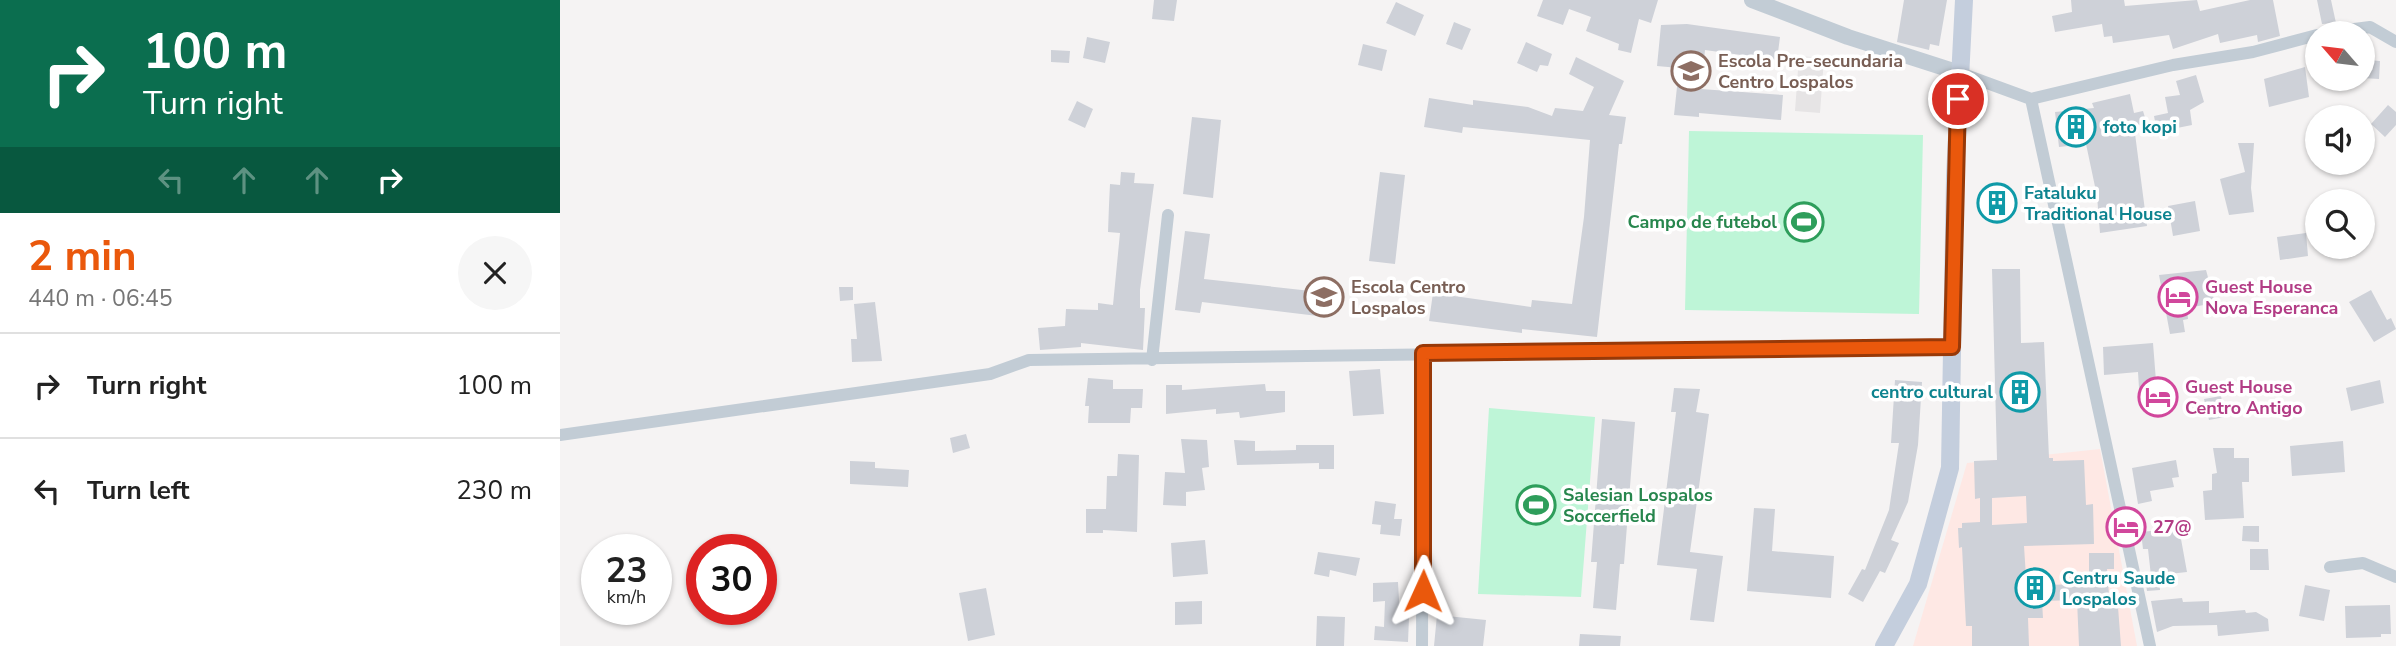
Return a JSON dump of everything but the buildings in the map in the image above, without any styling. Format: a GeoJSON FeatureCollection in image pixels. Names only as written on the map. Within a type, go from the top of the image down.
{"type":"FeatureCollection","features":[{"type":"Feature","properties":{"kind":"main road"},"geometry":{"type":"LineString","coordinates":[[1884,646],[1918,584],[1950,468],[1964,0]]}},
{"type":"Feature","properties":{"kind":"street"},"geometry":{"type":"LineString","coordinates":[[1752,0],[1849,37],[2031,99],[2173,65],[2253,52],[2305,38]]}},
{"type":"Feature","properties":{"kind":"street"},"geometry":{"type":"LineString","coordinates":[[2375,30],[2396,42]]}},
{"type":"Feature","properties":{"kind":"street"},"geometry":{"type":"LineString","coordinates":[[2031,99],[2150,646]]}},
{"type":"Feature","properties":{"kind":"street"},"geometry":{"type":"LineString","coordinates":[[1152,360],[1168,215]]}},
{"type":"Feature","properties":{"kind":"street"},"geometry":{"type":"LineString","coordinates":[[560,435],[990,374],[1029,360],[1952,347]]}},
{"type":"Feature","properties":{"kind":"street"},"geometry":{"type":"LineString","coordinates":[[1422,646],[1423,353]]}},
{"type":"Feature","properties":{"kind":"street"},"geometry":{"type":"LineString","coordinates":[[2330,567],[2362,563],[2396,577]]}},
{"type":"Feature","properties":{"kind":"shaded area"},"geometry":{"type":"Polygon","coordinates":[[[1799,56],[1824,58],[1820,113],[1795,111],[1799,56]]]}},
{"type":"Feature","properties":{"kind":"shaded area"},"geometry":{"type":"Polygon","coordinates":[[[2100,449],[2137,646],[1913,646],[1967,463],[2100,449]]]}},
{"type":"Feature","properties":{"kind":"green space","name":"Campo de futebol"},"geometry":{"type":"Polygon","coordinates":[[[1689,131],[1923,135],[1919,314],[1685,310],[1689,131]]]}},
{"type":"Feature","properties":{"kind":"green space","name":"Salesian Lospalos Soccerfield"},"geometry":{"type":"Polygon","coordinates":[[[1489,408],[1595,417],[1581,597],[1478,594],[1489,408]]]}},
{"type":"Feature","properties":{"kind":"place","name":"Escola Pre-secundaria Centro Lospalos"},"geometry":{"type":"Point","coordinates":[1691,71]}},
{"type":"Feature","properties":{"kind":"place","name":"foto kopi"},"geometry":{"type":"Point","coordinates":[2076,127]}},
{"type":"Feature","properties":{"kind":"place","name":"Fataluku Traditional House"},"geometry":{"type":"Point","coordinates":[1997,203]}},
{"type":"Feature","properties":{"kind":"place","name":"Campo de futebol"},"geometry":{"type":"Point","coordinates":[1804,222]}},
{"type":"Feature","properties":{"kind":"place","name":"Escola Centro Lospalos"},"geometry":{"type":"Point","coordinates":[1324,297]}},
{"type":"Feature","properties":{"kind":"place","name":"Guest House Nova Esperanca"},"geometry":{"type":"Point","coordinates":[2178,297]}},
{"type":"Feature","properties":{"kind":"place","name":"centro cultural"},"geometry":{"type":"Point","coordinates":[2020,392]}},
{"type":"Feature","properties":{"kind":"place","name":"Guest House Centro Antigo"},"geometry":{"type":"Point","coordinates":[2158,397]}},
{"type":"Feature","properties":{"kind":"place","name":"Salesian Lospalos Soccerfield"},"geometry":{"type":"Point","coordinates":[1536,505]}},
{"type":"Feature","properties":{"kind":"place","name":"27@"},"geometry":{"type":"Point","coordinates":[2126,527]}},
{"type":"Feature","properties":{"kind":"place","name":"Centru Saude Lospalos"},"geometry":{"type":"Point","coordinates":[2035,588]}},
{"type":"Feature","properties":{"kind":"route"},"geometry":{"type":"LineString","coordinates":[[1423,591],[1423,353],[1952,347],[1958,99]]}}]}
